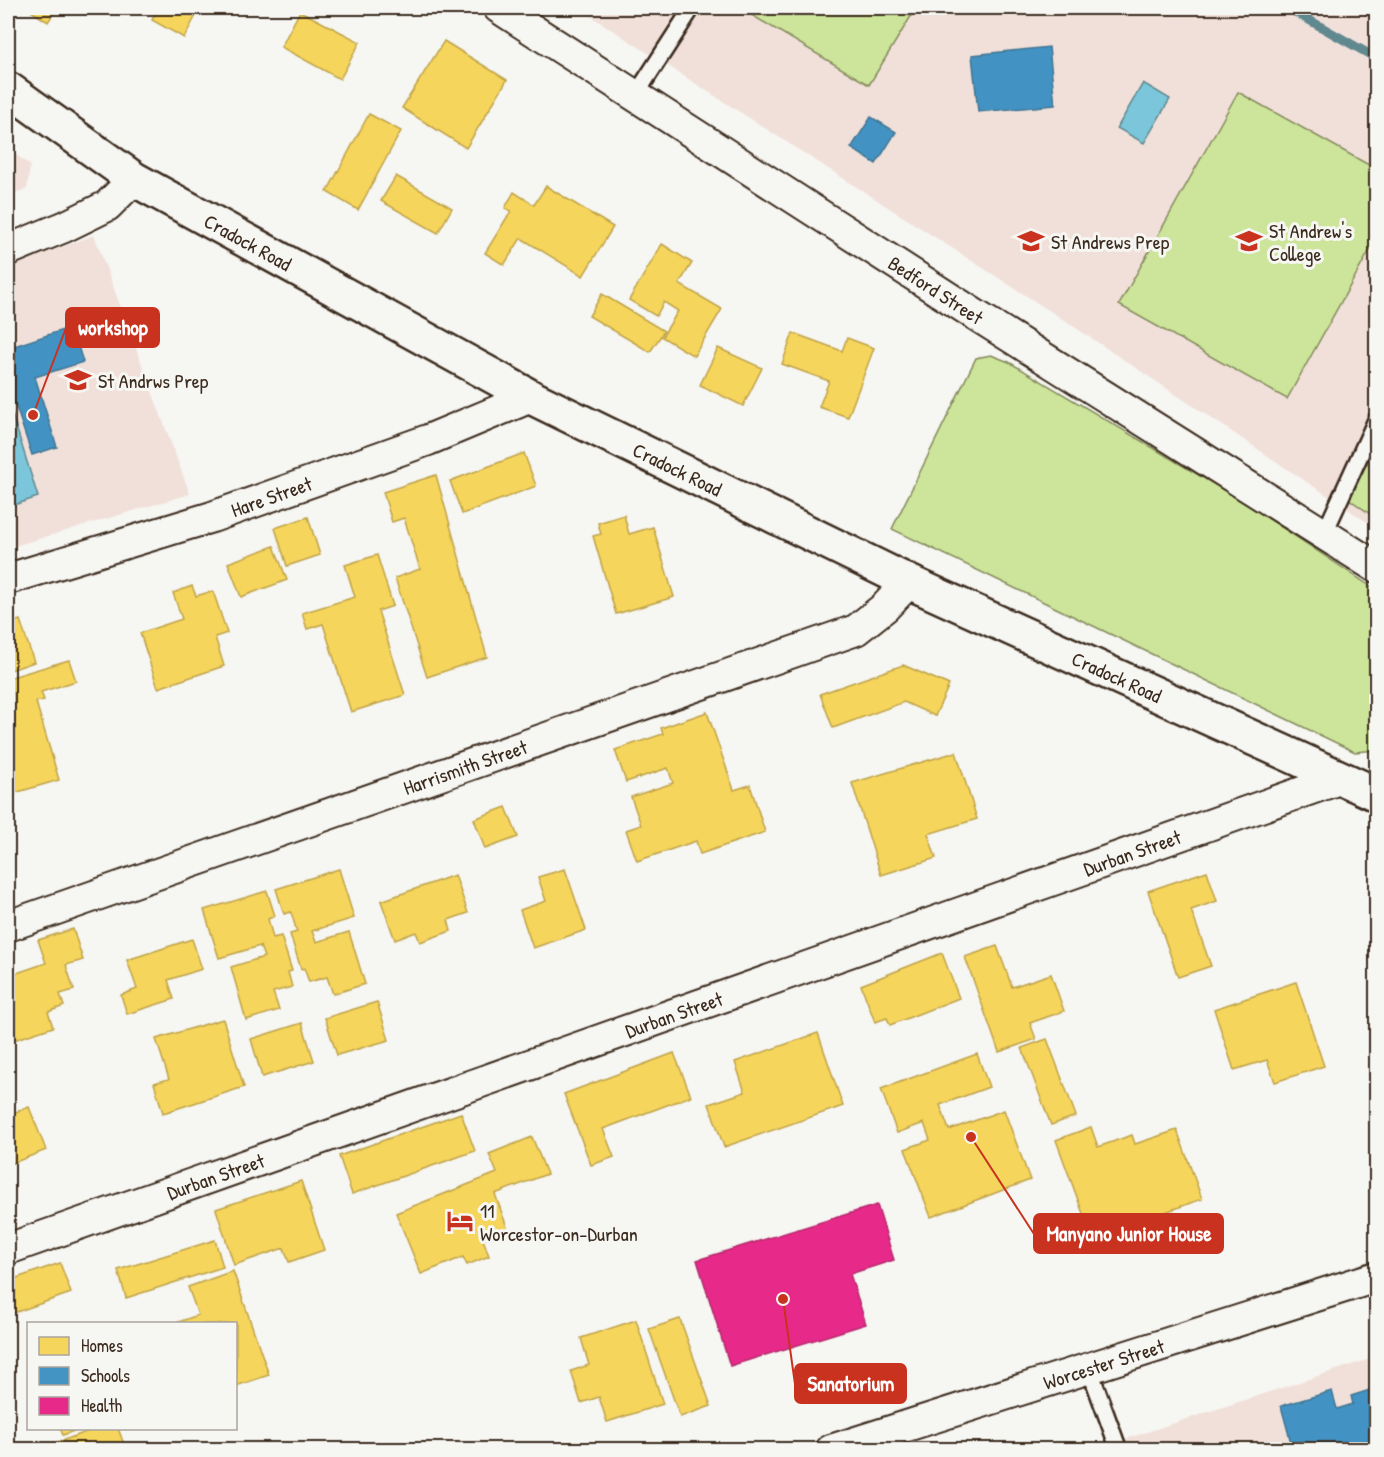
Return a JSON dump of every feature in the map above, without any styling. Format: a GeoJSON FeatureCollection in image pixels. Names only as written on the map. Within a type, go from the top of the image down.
{"type":"FeatureCollection","features":[{"type":"Feature","properties":{"kind":"main road","name":"Cradock Road"},"geometry":{"type":"LineString","coordinates":[[8,89],[134,179],[531,397],[909,582],[1377,794]]}},
{"type":"Feature","properties":{"kind":"street","name":"Bedford Street"},"geometry":{"type":"LineString","coordinates":[[500,8],[1377,567]]}},
{"type":"Feature","properties":{"kind":"street"},"geometry":{"type":"LineString","coordinates":[[8,250],[107,206],[134,179]]}},
{"type":"Feature","properties":{"kind":"street","name":"Hare Street"},"geometry":{"type":"LineString","coordinates":[[8,579],[223,513],[428,440],[531,397]]}},
{"type":"Feature","properties":{"kind":"street","name":"Harrismith Street"},"geometry":{"type":"LineString","coordinates":[[8,926],[856,630],[885,608],[909,582]]}},
{"type":"Feature","properties":{"kind":"street","name":"Durban Street"},"geometry":{"type":"LineString","coordinates":[[8,1249],[1342,778]]}},
{"type":"Feature","properties":{"kind":"street","name":"Worcester Street"},"geometry":{"type":"LineString","coordinates":[[831,1449],[1377,1277]]}},
{"type":"Feature","properties":{"kind":"lane"},"geometry":{"type":"LineString","coordinates":[[635,96],[692,8]]}},
{"type":"Feature","properties":{"kind":"lane"},"geometry":{"type":"LineString","coordinates":[[1324,534],[1377,420]]}},
{"type":"Feature","properties":{"kind":"lane"},"geometry":{"type":"LineString","coordinates":[[1089,1368],[1119,1449]]}},
{"type":"Feature","properties":{"kind":"shaded area"},"geometry":{"type":"Polygon","coordinates":[[[578,8],[1376,8],[1376,528],[1067,322],[578,8]]]}},
{"type":"Feature","properties":{"kind":"shaded area"},"geometry":{"type":"Polygon","coordinates":[[[8,149],[30,165],[27,189],[8,195],[8,149]]]}},
{"type":"Feature","properties":{"kind":"shaded area","name":"St Andrws Prep"},"geometry":{"type":"Polygon","coordinates":[[[94,235],[190,494],[8,548],[8,267],[94,235]]]}},
{"type":"Feature","properties":{"kind":"shaded area"},"geometry":{"type":"Polygon","coordinates":[[[1376,1357],[1376,1449],[1095,1449],[1376,1357]]]}},
{"type":"Feature","properties":{"kind":"green space"},"geometry":{"type":"Polygon","coordinates":[[[740,8],[916,8],[869,85],[740,8]]]}},
{"type":"Feature","properties":{"kind":"green space"},"geometry":{"type":"Polygon","coordinates":[[[1238,92],[1376,169],[1376,239],[1287,399],[1119,305],[1238,92]]]}},
{"type":"Feature","properties":{"kind":"green space"},"geometry":{"type":"Polygon","coordinates":[[[991,355],[1009,362],[1242,501],[1376,590],[1376,750],[1355,752],[892,529],[976,358],[991,355]]]}},
{"type":"Feature","properties":{"kind":"green space"},"geometry":{"type":"Polygon","coordinates":[[[1376,446],[1376,518],[1349,499],[1376,446]]]}},
{"type":"Feature","properties":{"kind":"water"},"geometry":{"type":"Polygon","coordinates":[[[1143,83],[1170,99],[1144,143],[1117,128],[1143,83]]]}},
{"type":"Feature","properties":{"kind":"water"},"geometry":{"type":"Polygon","coordinates":[[[8,401],[38,497],[8,507],[8,401]]]}},
{"type":"Feature","properties":{"kind":"building: Homes"},"geometry":{"type":"Polygon","coordinates":[[[26,8],[57,8],[48,22],[26,8]]]}},
{"type":"Feature","properties":{"kind":"building: Homes"},"geometry":{"type":"Polygon","coordinates":[[[158,8],[200,8],[184,38],[152,20],[158,8]]]}},
{"type":"Feature","properties":{"kind":"building: Homes"},"geometry":{"type":"Polygon","coordinates":[[[300,11],[360,42],[340,79],[281,47],[300,11]]]}},
{"type":"Feature","properties":{"kind":"building: Homes"},"geometry":{"type":"Polygon","coordinates":[[[444,41],[507,80],[466,148],[402,108],[444,41]]]}},
{"type":"Feature","properties":{"kind":"building: Homes"},"geometry":{"type":"Polygon","coordinates":[[[369,114],[401,131],[358,210],[327,192],[369,114]]]}},
{"type":"Feature","properties":{"kind":"building: Homes"},"geometry":{"type":"Polygon","coordinates":[[[396,176],[452,208],[438,233],[381,201],[396,176]]]}},
{"type":"Feature","properties":{"kind":"building: Homes"},"geometry":{"type":"Polygon","coordinates":[[[546,186],[613,227],[583,276],[521,238],[504,265],[485,253],[511,211],[505,208],[514,192],[534,205],[546,186]]]}},
{"type":"Feature","properties":{"kind":"building: Homes"},"geometry":{"type":"Polygon","coordinates":[[[662,244],[692,263],[679,284],[722,309],[694,356],[662,337],[678,311],[664,302],[656,316],[629,300],[662,244]]]}},
{"type":"Feature","properties":{"kind":"building: Homes"},"geometry":{"type":"Polygon","coordinates":[[[602,294],[664,331],[650,352],[589,316],[602,294]]]}},
{"type":"Feature","properties":{"kind":"building: Homes"},"geometry":{"type":"Polygon","coordinates":[[[793,333],[842,351],[847,338],[874,348],[848,417],[819,407],[829,381],[782,364],[793,333]]]}},
{"type":"Feature","properties":{"kind":"building: Homes"},"geometry":{"type":"Polygon","coordinates":[[[718,348],[762,368],[743,406],[700,385],[718,348]]]}},
{"type":"Feature","properties":{"kind":"building: Homes"},"geometry":{"type":"Polygon","coordinates":[[[524,453],[536,486],[462,514],[450,481],[524,453]]]}},
{"type":"Feature","properties":{"kind":"building: Homes"},"geometry":{"type":"Polygon","coordinates":[[[436,475],[487,657],[427,677],[395,578],[420,569],[404,518],[392,522],[383,492],[436,475]]]}},
{"type":"Feature","properties":{"kind":"building: Homes"},"geometry":{"type":"Polygon","coordinates":[[[624,515],[629,534],[653,527],[674,597],[616,614],[593,536],[601,534],[598,523],[624,515]]]}},
{"type":"Feature","properties":{"kind":"building: Homes"},"geometry":{"type":"Polygon","coordinates":[[[308,517],[320,555],[287,566],[275,528],[308,517]]]}},
{"type":"Feature","properties":{"kind":"building: Homes"},"geometry":{"type":"Polygon","coordinates":[[[274,546],[287,580],[241,597],[228,563],[274,546]]]}},
{"type":"Feature","properties":{"kind":"building: Homes"},"geometry":{"type":"Polygon","coordinates":[[[377,555],[393,606],[378,611],[405,695],[351,712],[323,624],[307,629],[302,613],[355,597],[345,565],[377,555]]]}},
{"type":"Feature","properties":{"kind":"building: Homes"},"geometry":{"type":"Polygon","coordinates":[[[192,586],[196,596],[213,591],[227,633],[215,637],[224,666],[158,688],[140,633],[182,619],[173,593],[192,586]]]}},
{"type":"Feature","properties":{"kind":"building: Homes"},"geometry":{"type":"Polygon","coordinates":[[[20,620],[34,662],[8,671],[8,624],[20,620]]]}},
{"type":"Feature","properties":{"kind":"building: Homes"},"geometry":{"type":"Polygon","coordinates":[[[69,660],[76,681],[41,692],[44,700],[36,702],[59,780],[8,795],[8,678],[69,660]]]}},
{"type":"Feature","properties":{"kind":"building: Homes"},"geometry":{"type":"Polygon","coordinates":[[[903,665],[949,685],[935,716],[904,702],[833,728],[820,694],[903,665]]]}},
{"type":"Feature","properties":{"kind":"building: Homes"},"geometry":{"type":"Polygon","coordinates":[[[707,712],[734,790],[750,785],[765,832],[700,854],[696,841],[637,861],[626,830],[641,825],[631,797],[673,783],[668,768],[626,782],[615,750],[663,734],[661,728],[707,712]]]}},
{"type":"Feature","properties":{"kind":"building: Homes"},"geometry":{"type":"Polygon","coordinates":[[[956,752],[977,819],[928,834],[936,858],[881,875],[852,783],[956,752]]]}},
{"type":"Feature","properties":{"kind":"building: Homes"},"geometry":{"type":"Polygon","coordinates":[[[506,807],[518,837],[485,849],[474,819],[506,807]]]}},
{"type":"Feature","properties":{"kind":"building: Homes"},"geometry":{"type":"Polygon","coordinates":[[[339,869],[354,918],[312,931],[316,942],[349,932],[365,984],[333,994],[327,977],[309,982],[304,968],[301,969],[290,934],[297,932],[291,912],[284,914],[276,889],[339,869]]]}},
{"type":"Feature","properties":{"kind":"building: Homes"},"geometry":{"type":"Polygon","coordinates":[[[565,869],[586,930],[533,948],[520,910],[546,901],[538,877],[565,869]]]}},
{"type":"Feature","properties":{"kind":"building: Homes"},"geometry":{"type":"Polygon","coordinates":[[[1207,871],[1217,901],[1191,910],[1211,966],[1178,977],[1148,891],[1207,871]]]}},
{"type":"Feature","properties":{"kind":"building: Homes"},"geometry":{"type":"Polygon","coordinates":[[[455,875],[468,913],[448,920],[451,931],[420,942],[416,932],[395,940],[381,901],[455,875]]]}},
{"type":"Feature","properties":{"kind":"building: Homes"},"geometry":{"type":"Polygon","coordinates":[[[267,891],[275,916],[268,919],[273,938],[281,936],[292,971],[288,972],[292,987],[273,992],[279,1010],[246,1020],[231,967],[264,957],[260,946],[219,958],[204,910],[267,891]]]}},
{"type":"Feature","properties":{"kind":"building: Homes"},"geometry":{"type":"Polygon","coordinates":[[[73,929],[83,960],[66,965],[74,990],[60,994],[64,1006],[48,1012],[53,1027],[8,1042],[8,976],[46,963],[38,940],[73,929]]]}},
{"type":"Feature","properties":{"kind":"building: Homes"},"geometry":{"type":"Polygon","coordinates":[[[192,939],[202,969],[168,980],[174,999],[127,1014],[121,995],[137,989],[127,960],[192,939]]]}},
{"type":"Feature","properties":{"kind":"building: Homes"},"geometry":{"type":"Polygon","coordinates":[[[997,946],[1012,987],[1051,974],[1064,1011],[1030,1023],[1036,1039],[999,1052],[965,957],[997,946]]]}},
{"type":"Feature","properties":{"kind":"building: Homes"},"geometry":{"type":"Polygon","coordinates":[[[942,953],[959,998],[890,1025],[887,1018],[875,1022],[861,985],[942,953]]]}},
{"type":"Feature","properties":{"kind":"building: Homes"},"geometry":{"type":"Polygon","coordinates":[[[1296,982],[1324,1066],[1275,1082],[1267,1060],[1234,1070],[1214,1009],[1296,982]]]}},
{"type":"Feature","properties":{"kind":"building: Homes"},"geometry":{"type":"Polygon","coordinates":[[[377,1002],[389,1040],[337,1055],[325,1018],[377,1002]]]}},
{"type":"Feature","properties":{"kind":"building: Homes"},"geometry":{"type":"Polygon","coordinates":[[[223,1019],[244,1087],[163,1113],[154,1083],[169,1079],[156,1039],[223,1019]]]}},
{"type":"Feature","properties":{"kind":"building: Homes"},"geometry":{"type":"Polygon","coordinates":[[[302,1023],[314,1061],[262,1077],[251,1039],[302,1023]]]}},
{"type":"Feature","properties":{"kind":"building: Homes"},"geometry":{"type":"Polygon","coordinates":[[[818,1033],[843,1106],[724,1147],[709,1104],[745,1092],[735,1062],[818,1033]]]}},
{"type":"Feature","properties":{"kind":"building: Homes"},"geometry":{"type":"Polygon","coordinates":[[[1047,1039],[1076,1116],[1051,1125],[1022,1048],[1047,1039]]]}},
{"type":"Feature","properties":{"kind":"building: Homes"},"geometry":{"type":"Polygon","coordinates":[[[674,1053],[691,1096],[603,1129],[614,1157],[591,1165],[564,1094],[674,1053]]]}},
{"type":"Feature","properties":{"kind":"building: Homes"},"geometry":{"type":"Polygon","coordinates":[[[977,1054],[989,1087],[940,1105],[949,1130],[1004,1110],[1030,1180],[931,1217],[905,1149],[930,1140],[924,1123],[897,1133],[881,1089],[977,1054]]]}},
{"type":"Feature","properties":{"kind":"building: Homes"},"geometry":{"type":"Polygon","coordinates":[[[29,1107],[46,1150],[8,1165],[8,1115],[29,1107]]]}},
{"type":"Feature","properties":{"kind":"building: Homes"},"geometry":{"type":"Polygon","coordinates":[[[461,1113],[475,1151],[352,1194],[339,1156],[461,1113]]]}},
{"type":"Feature","properties":{"kind":"building: Homes"},"geometry":{"type":"Polygon","coordinates":[[[1091,1127],[1098,1147],[1132,1135],[1135,1144],[1177,1130],[1202,1199],[1092,1238],[1056,1140],[1091,1127]]]}},
{"type":"Feature","properties":{"kind":"building: Homes"},"geometry":{"type":"Polygon","coordinates":[[[532,1137],[547,1174],[495,1194],[508,1230],[483,1239],[489,1256],[467,1265],[463,1257],[421,1274],[396,1213],[497,1173],[489,1154],[532,1137]]]}},
{"type":"Feature","properties":{"kind":"building: Homes"},"geometry":{"type":"Polygon","coordinates":[[[301,1181],[324,1250],[289,1262],[284,1248],[234,1265],[216,1209],[301,1181]]]}},
{"type":"Feature","properties":{"kind":"building: Homes"},"geometry":{"type":"Polygon","coordinates":[[[215,1240],[223,1267],[126,1298],[118,1270],[215,1240]]]}},
{"type":"Feature","properties":{"kind":"building: Homes"},"geometry":{"type":"Polygon","coordinates":[[[60,1263],[71,1293],[8,1315],[8,1281],[60,1263]]]}},
{"type":"Feature","properties":{"kind":"building: Homes"},"geometry":{"type":"Polygon","coordinates":[[[233,1271],[269,1375],[237,1386],[237,1322],[179,1322],[198,1315],[188,1287],[233,1271]]]}},
{"type":"Feature","properties":{"kind":"building: Homes"},"geometry":{"type":"Polygon","coordinates":[[[680,1319],[711,1406],[680,1417],[649,1329],[680,1319]]]}},
{"type":"Feature","properties":{"kind":"building: Homes"},"geometry":{"type":"Polygon","coordinates":[[[636,1320],[663,1404],[607,1422],[599,1397],[581,1403],[571,1371],[589,1365],[581,1338],[636,1320]]]}},
{"type":"Feature","properties":{"kind":"building: Homes"},"geometry":{"type":"Polygon","coordinates":[[[61,1430],[77,1430],[63,1435],[61,1430]]]}},
{"type":"Feature","properties":{"kind":"building: Homes"},"geometry":{"type":"Polygon","coordinates":[[[92,1430],[119,1430],[126,1450],[37,1450],[92,1430]]]}},
{"type":"Feature","properties":{"kind":"building: Schools"},"geometry":{"type":"Polygon","coordinates":[[[1049,47],[1055,105],[978,112],[972,55],[1049,47]]]}},
{"type":"Feature","properties":{"kind":"building: Schools"},"geometry":{"type":"Polygon","coordinates":[[[871,117],[896,132],[876,164],[851,148],[871,117]]]}},
{"type":"Feature","properties":{"kind":"building: Schools"},"geometry":{"type":"Polygon","coordinates":[[[72,327],[83,362],[35,377],[57,447],[32,455],[8,383],[8,348],[72,327]]]}},
{"type":"Feature","properties":{"kind":"building: Schools"},"geometry":{"type":"Polygon","coordinates":[[[1376,1388],[1376,1450],[1293,1450],[1281,1406],[1332,1391],[1337,1409],[1353,1404],[1351,1396],[1376,1388]]]}},
{"type":"Feature","properties":{"kind":"building: Health"},"geometry":{"type":"Polygon","coordinates":[[[877,1205],[894,1260],[850,1274],[866,1324],[730,1366],[697,1260],[877,1205]]]}},
{"type":"Feature","properties":{"kind":"waterway"},"geometry":{"type":"LineString","coordinates":[[1288,8],[1376,58]]}},
{"type":"Feature","properties":{"kind":"place","name":"St Andrews Prep"},"geometry":{"type":"Point","coordinates":[1031,241]}},
{"type":"Feature","properties":{"kind":"place","name":"St Andrew's College"},"geometry":{"type":"Point","coordinates":[1249,241]}},
{"type":"Feature","properties":{"kind":"place","name":"St Andrws Prep"},"geometry":{"type":"Point","coordinates":[78,380]}},
{"type":"Feature","properties":{"kind":"place","name":"workshop"},"geometry":{"type":"Point","coordinates":[33,415]}},
{"type":"Feature","properties":{"kind":"place","name":"Manyano Junior House"},"geometry":{"type":"Point","coordinates":[971,1137]}},
{"type":"Feature","properties":{"kind":"place","name":"11 Worcestor-on-Durban"},"geometry":{"type":"Point","coordinates":[460,1221]}},
{"type":"Feature","properties":{"kind":"place","name":"Sanatorium"},"geometry":{"type":"Point","coordinates":[783,1299]}}]}
